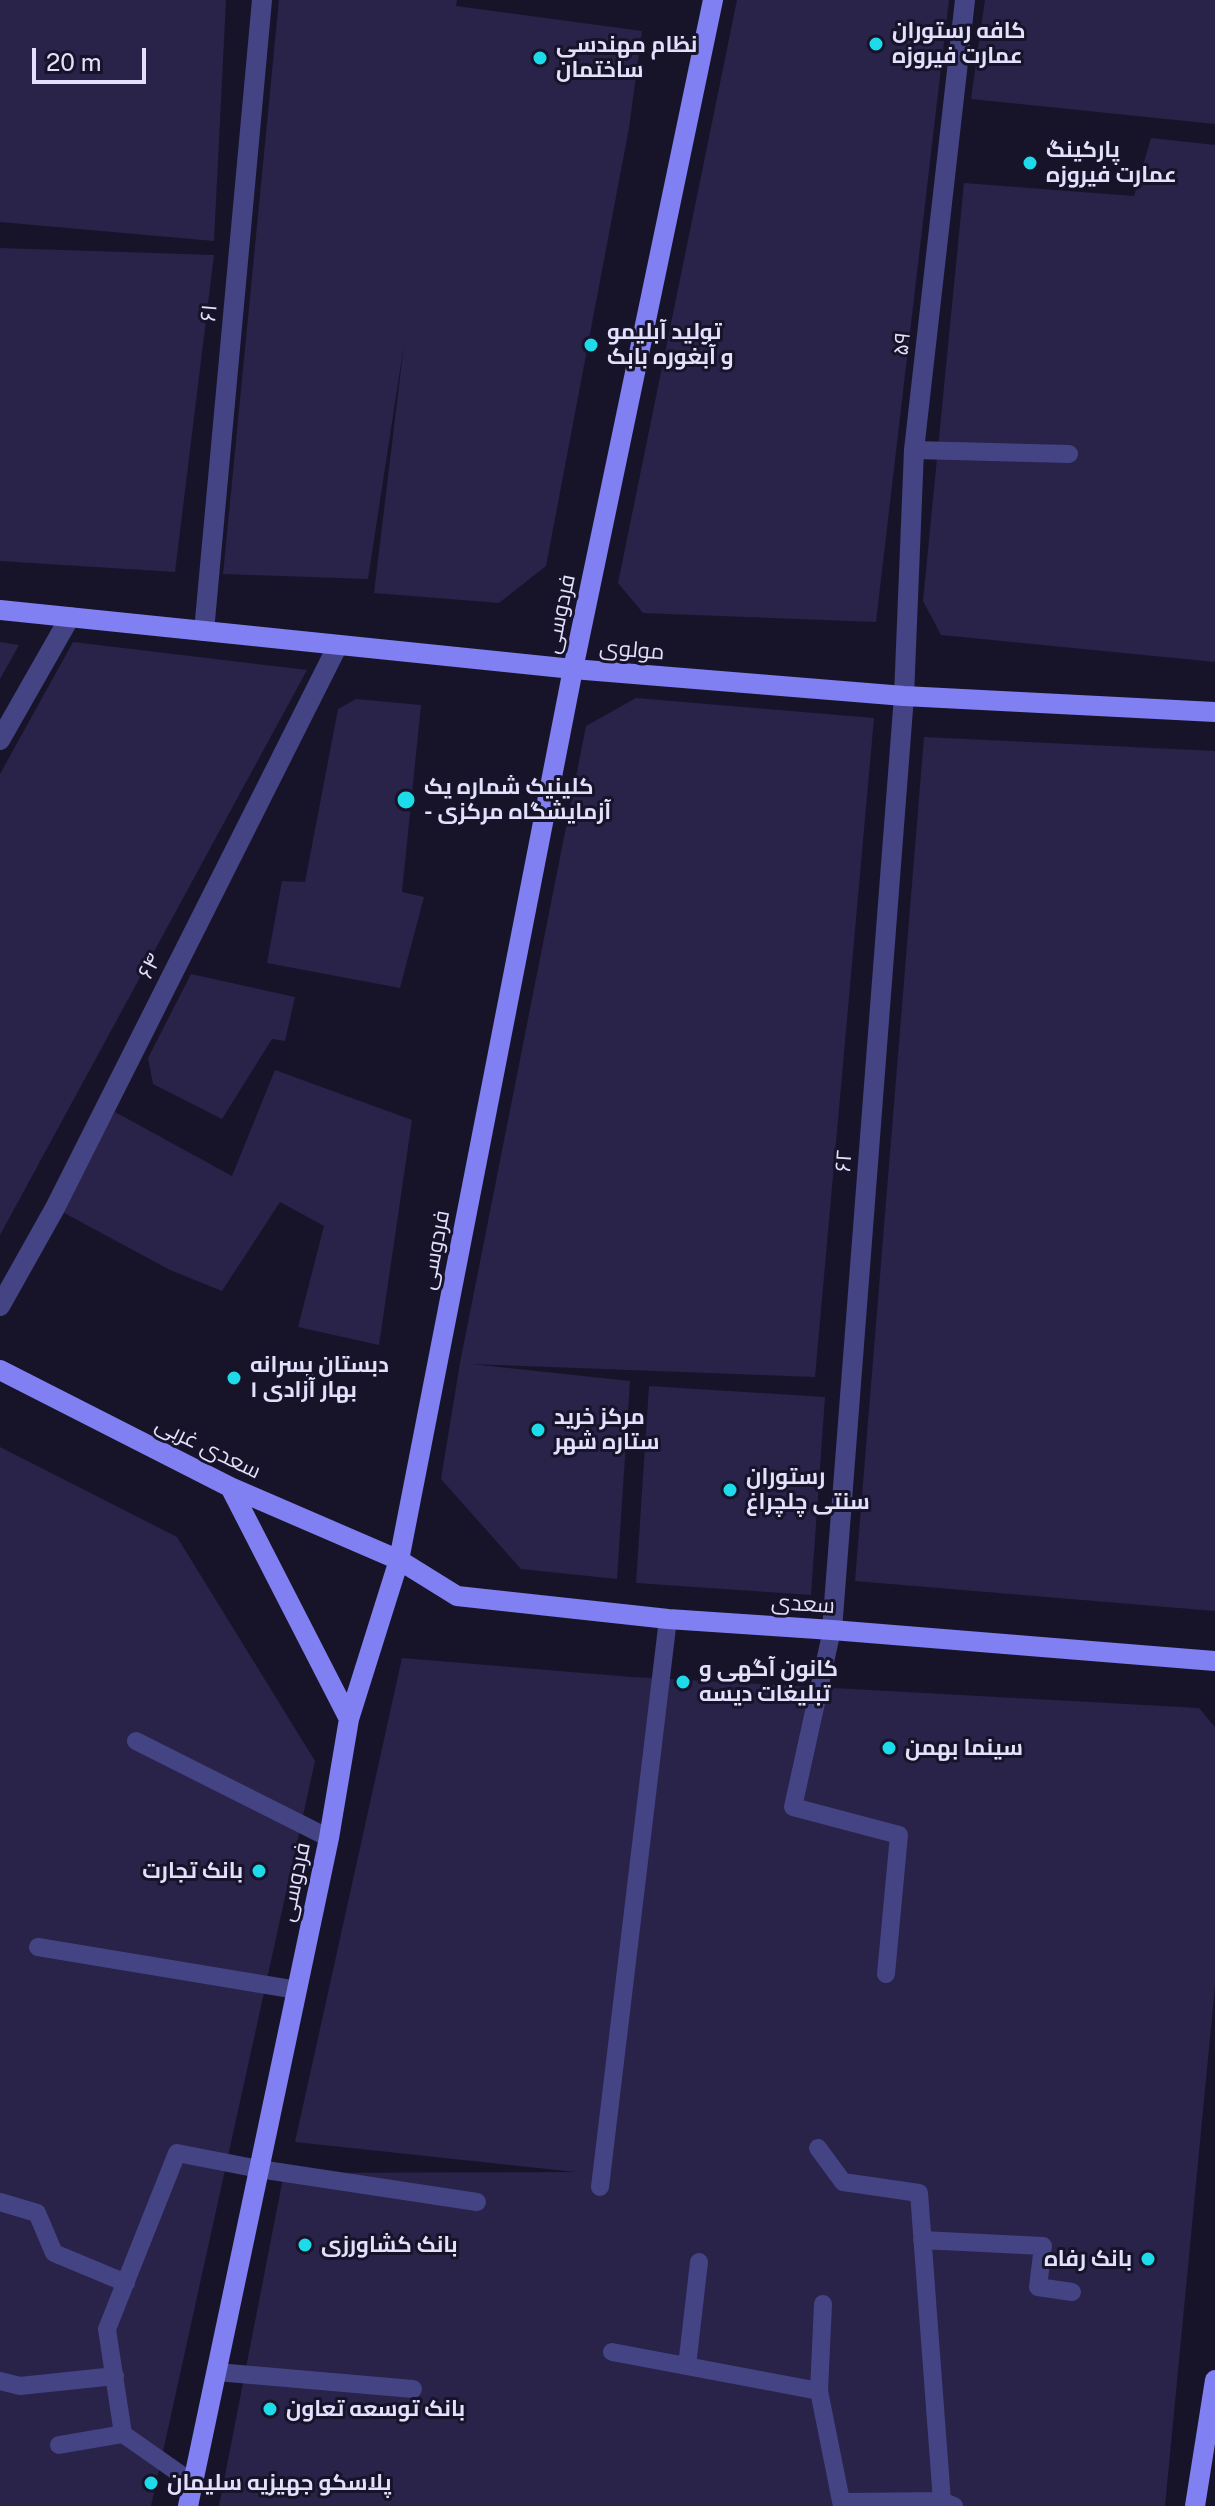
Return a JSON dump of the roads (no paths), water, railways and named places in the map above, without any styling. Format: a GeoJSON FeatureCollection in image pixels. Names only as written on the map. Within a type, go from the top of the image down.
{"type":"FeatureCollection","features":[{"type":"Feature","properties":{"kind":"main road","name":"فردوسی"},"geometry":{"type":"LineString","coordinates":[[188,2506],[329,1838],[349,1719],[399,1560],[573,669],[713,0]]}},
{"type":"Feature","properties":{"kind":"main road","name":"مولوی"},"geometry":{"type":"LineString","coordinates":[[0,610],[573,669],[904,696],[1215,712]]}},
{"type":"Feature","properties":{"kind":"main road","name":"سعدی غربی"},"geometry":{"type":"LineString","coordinates":[[0,1370],[230,1487],[399,1560]]}},
{"type":"Feature","properties":{"kind":"main road"},"geometry":{"type":"LineString","coordinates":[[230,1487],[349,1719]]}},
{"type":"Feature","properties":{"kind":"main road","name":"سعدی"},"geometry":{"type":"LineString","coordinates":[[399,1560],[457,1596],[668,1619],[1215,1661]]}},
{"type":"Feature","properties":{"kind":"main road"},"geometry":{"type":"LineString","coordinates":[[1195,2506],[1215,2380]]}},
{"type":"Feature","properties":{"kind":"street","name":"۶۱"},"geometry":{"type":"LineString","coordinates":[[204,631],[262,0]]}},
{"type":"Feature","properties":{"kind":"street","name":"۵۹"},"geometry":{"type":"LineString","coordinates":[[904,696],[914,450],[965,0]]}},
{"type":"Feature","properties":{"kind":"street"},"geometry":{"type":"LineString","coordinates":[[0,740],[70,617]]}},
{"type":"Feature","properties":{"kind":"street","name":"۶۴"},"geometry":{"type":"LineString","coordinates":[[0,1306],[55,1208],[338,645]]}},
{"type":"Feature","properties":{"kind":"street","name":"۶۲"},"geometry":{"type":"LineString","coordinates":[[832,1630],[904,696]]}},
{"type":"Feature","properties":{"kind":"lane"},"geometry":{"type":"LineString","coordinates":[[914,450],[1069,454]]}},
{"type":"Feature","properties":{"kind":"lane"},"geometry":{"type":"LineString","coordinates":[[600,2187],[668,1619]]}},
{"type":"Feature","properties":{"kind":"lane"},"geometry":{"type":"LineString","coordinates":[[832,1630],[793,1807],[899,1835],[886,1974]]}},
{"type":"Feature","properties":{"kind":"lane"},"geometry":{"type":"LineString","coordinates":[[136,1741],[329,1838]]}},
{"type":"Feature","properties":{"kind":"lane"},"geometry":{"type":"LineString","coordinates":[[38,1947],[297,1990]]}},
{"type":"Feature","properties":{"kind":"lane"},"geometry":{"type":"LineString","coordinates":[[818,2148],[843,2182],[919,2193],[948,2504],[842,2504],[819,2391],[823,2304]]}},
{"type":"Feature","properties":{"kind":"lane"},"geometry":{"type":"LineString","coordinates":[[123,2434],[107,2329],[177,2153],[259,2169],[477,2202]]}},
{"type":"Feature","properties":{"kind":"lane"},"geometry":{"type":"LineString","coordinates":[[0,2202],[37,2213],[54,2253],[126,2283]]}},
{"type":"Feature","properties":{"kind":"lane"},"geometry":{"type":"LineString","coordinates":[[922,2240],[1043,2246],[1038,2287],[1072,2292]]}},
{"type":"Feature","properties":{"kind":"lane"},"geometry":{"type":"LineString","coordinates":[[687,2366],[699,2262]]}},
{"type":"Feature","properties":{"kind":"lane"},"geometry":{"type":"LineString","coordinates":[[612,2352],[819,2391]]}},
{"type":"Feature","properties":{"kind":"lane"},"geometry":{"type":"LineString","coordinates":[[217,2372],[413,2389]]}},
{"type":"Feature","properties":{"kind":"lane"},"geometry":{"type":"LineString","coordinates":[[0,2381],[20,2386],[115,2376]]}},
{"type":"Feature","properties":{"kind":"lane"},"geometry":{"type":"LineString","coordinates":[[59,2445],[123,2434],[193,2483]]}},
{"type":"Feature","properties":{"kind":"place","name":"کافه رستوران عمارت فیروزه"},"geometry":{"type":"Point","coordinates":[876,44]}},
{"type":"Feature","properties":{"kind":"place","name":"نظام مهندسی ساختمان"},"geometry":{"type":"Point","coordinates":[540,58]}},
{"type":"Feature","properties":{"kind":"place","name":"پارکینگ عمارت فیروزه"},"geometry":{"type":"Point","coordinates":[1030,163]}},
{"type":"Feature","properties":{"kind":"place","name":"تولید آبلیمو و آبغوره بابک"},"geometry":{"type":"Point","coordinates":[591,345]}},
{"type":"Feature","properties":{"kind":"place","name":"کلینیک شماره یک - آزمایشگاه مرکزی"},"geometry":{"type":"Point","coordinates":[406,800]}},
{"type":"Feature","properties":{"kind":"place","name":"دبستان پسرانه بهار آزادی ۱"},"geometry":{"type":"Point","coordinates":[234,1378]}},
{"type":"Feature","properties":{"kind":"place","name":"مرکز خرید ستاره شهر"},"geometry":{"type":"Point","coordinates":[538,1430]}},
{"type":"Feature","properties":{"kind":"place","name":"رستوران سنتی چلچراغ"},"geometry":{"type":"Point","coordinates":[730,1490]}},
{"type":"Feature","properties":{"kind":"place","name":"کانون آگهی و تبلیغات دیسه"},"geometry":{"type":"Point","coordinates":[683,1682]}},
{"type":"Feature","properties":{"kind":"place","name":"سینما بهمن"},"geometry":{"type":"Point","coordinates":[889,1748]}},
{"type":"Feature","properties":{"kind":"place","name":"بانک تجارت"},"geometry":{"type":"Point","coordinates":[259,1871]}},
{"type":"Feature","properties":{"kind":"place","name":"بانک کشاورزی"},"geometry":{"type":"Point","coordinates":[305,2245]}},
{"type":"Feature","properties":{"kind":"place","name":"بانک رفاه"},"geometry":{"type":"Point","coordinates":[1148,2259]}},
{"type":"Feature","properties":{"kind":"place","name":"بانک توسعه تعاون"},"geometry":{"type":"Point","coordinates":[270,2409]}},
{"type":"Feature","properties":{"kind":"place","name":"پلاسکو جهیزیه سلیمان"},"geometry":{"type":"Point","coordinates":[151,2483]}}]}
